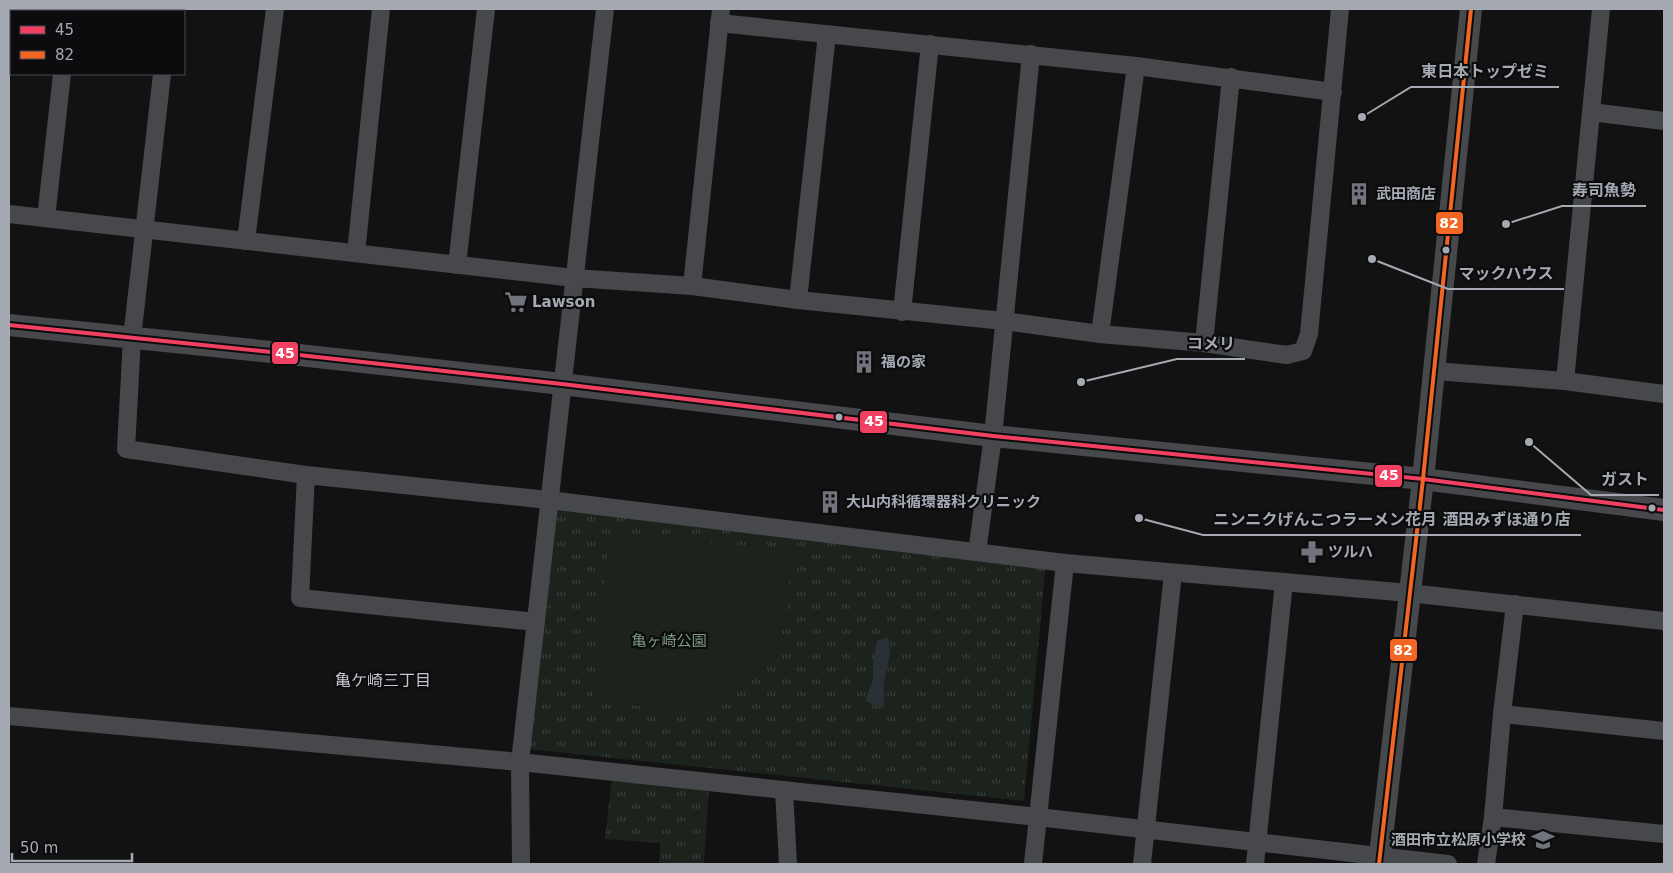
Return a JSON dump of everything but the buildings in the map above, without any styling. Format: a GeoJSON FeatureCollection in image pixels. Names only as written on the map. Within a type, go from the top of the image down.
{"type":"FeatureCollection","features":[{"type":"Feature","properties":{"kind":"street"},"geometry":{"type":"LineString","coordinates":[[246,241],[275,9]]}},
{"type":"Feature","properties":{"kind":"street"},"geometry":{"type":"LineString","coordinates":[[356,253],[381,9]]}},
{"type":"Feature","properties":{"kind":"street"},"geometry":{"type":"LineString","coordinates":[[457,265],[486,9]]}},
{"type":"Feature","properties":{"kind":"street"},"geometry":{"type":"LineString","coordinates":[[521,864],[520,762],[605,9]]}},
{"type":"Feature","properties":{"kind":"street"},"geometry":{"type":"LineString","coordinates":[[9,214],[574,278],[692,286],[902,312],[1004,321],[1100,334],[1204,343],[1287,355],[1303,351],[1309,334],[1340,9]]}},
{"type":"Feature","properties":{"kind":"street"},"geometry":{"type":"LineString","coordinates":[[1379,860],[1423,479],[1471,9]]}},
{"type":"Feature","properties":{"kind":"street"},"geometry":{"type":"LineString","coordinates":[[1565,381],[1601,9]]}},
{"type":"Feature","properties":{"kind":"street"},"geometry":{"type":"LineString","coordinates":[[692,286],[720,16],[827,34],[1136,66],[1231,77],[1333,92]]}},
{"type":"Feature","properties":{"kind":"street"},"geometry":{"type":"LineString","coordinates":[[798,300],[827,34]]}},
{"type":"Feature","properties":{"kind":"street"},"geometry":{"type":"LineString","coordinates":[[902,312],[930,44]]}},
{"type":"Feature","properties":{"kind":"street"},"geometry":{"type":"LineString","coordinates":[[977,552],[993,436],[1031,54]]}},
{"type":"Feature","properties":{"kind":"street"},"geometry":{"type":"LineString","coordinates":[[1100,334],[1136,66]]}},
{"type":"Feature","properties":{"kind":"street"},"geometry":{"type":"LineString","coordinates":[[46,218],[62,75]]}},
{"type":"Feature","properties":{"kind":"street"},"geometry":{"type":"LineString","coordinates":[[162,75],[132,338],[126,448],[306,474],[549,500],[1065,563],[1409,593],[1664,621]]}},
{"type":"Feature","properties":{"kind":"street"},"geometry":{"type":"LineString","coordinates":[[1204,343],[1231,77]]}},
{"type":"Feature","properties":{"kind":"street"},"geometry":{"type":"LineString","coordinates":[[1591,112],[1664,121]]}},
{"type":"Feature","properties":{"kind":"street"},"geometry":{"type":"LineString","coordinates":[[9,325],[562,384],[993,436],[1423,479],[1664,510]]}},
{"type":"Feature","properties":{"kind":"street"},"geometry":{"type":"LineString","coordinates":[[1434,371],[1565,381],[1664,394]]}},
{"type":"Feature","properties":{"kind":"street"},"geometry":{"type":"LineString","coordinates":[[306,474],[300,598],[536,622]]}},
{"type":"Feature","properties":{"kind":"street"},"geometry":{"type":"LineString","coordinates":[[1033,864],[1065,563]]}},
{"type":"Feature","properties":{"kind":"street"},"geometry":{"type":"LineString","coordinates":[[1142,864],[1173,573]]}},
{"type":"Feature","properties":{"kind":"street"},"geometry":{"type":"LineString","coordinates":[[1255,864],[1284,582]]}},
{"type":"Feature","properties":{"kind":"street"},"geometry":{"type":"LineString","coordinates":[[1486,864],[1515,604]]}},
{"type":"Feature","properties":{"kind":"street"},"geometry":{"type":"LineString","coordinates":[[1502,714],[1664,732]]}},
{"type":"Feature","properties":{"kind":"street"},"geometry":{"type":"LineString","coordinates":[[9,716],[520,762],[1146,829],[1257,842],[1379,860],[1448,864]]}},
{"type":"Feature","properties":{"kind":"street"},"geometry":{"type":"LineString","coordinates":[[784,790],[788,864]]}},
{"type":"Feature","properties":{"kind":"street"},"geometry":{"type":"LineString","coordinates":[[1492,817],[1664,834]]}},
{"type":"Feature","properties":{"kind":"green space","name":"亀ヶ崎公園"},"geometry":{"type":"Polygon","coordinates":[[[555,506],[1046,561],[1024,801],[527,749],[555,506]]]}},
{"type":"Feature","properties":{"kind":"green space"},"geometry":{"type":"Polygon","coordinates":[[[609,533],[792,550],[787,607],[779,641],[757,677],[717,708],[673,711],[592,699],[609,533]]]}},
{"type":"Feature","properties":{"kind":"green space"},"geometry":{"type":"Polygon","coordinates":[[[612,777],[709,786],[704,864],[659,864],[660,843],[605,839],[612,777]]]}},
{"type":"Feature","properties":{"kind":"shaded area"},"geometry":{"type":"Polygon","coordinates":[[[888,637],[889,656],[884,684],[883,708],[865,701],[873,680],[873,662],[877,641],[888,637]]]}},
{"type":"Feature","properties":{"kind":"transit line","name":"82"},"geometry":{"type":"LineString","coordinates":[[1379,864],[1423,479],[1471,9]]}},
{"type":"Feature","properties":{"kind":"transit line","name":"45"},"geometry":{"type":"LineString","coordinates":[[9,325],[562,384],[993,436],[1423,479],[1664,510]]}},
{"type":"Feature","properties":{"kind":"place","name":"東日本トップゼミ"},"geometry":{"type":"Point","coordinates":[1362,117]}},
{"type":"Feature","properties":{"kind":"place","name":"武田商店"},"geometry":{"type":"Point","coordinates":[1359,194]}},
{"type":"Feature","properties":{"kind":"place","name":"寿司魚勢"},"geometry":{"type":"Point","coordinates":[1506,224]}},
{"type":"Feature","properties":{"kind":"place","name":"マックハウス"},"geometry":{"type":"Point","coordinates":[1372,259]}},
{"type":"Feature","properties":{"kind":"place","name":"Lawson"},"geometry":{"type":"Point","coordinates":[516,302]}},
{"type":"Feature","properties":{"kind":"place","name":"福の家"},"geometry":{"type":"Point","coordinates":[864,362]}},
{"type":"Feature","properties":{"kind":"place","name":"コメリ"},"geometry":{"type":"Point","coordinates":[1081,382]}},
{"type":"Feature","properties":{"kind":"place","name":"ガスト"},"geometry":{"type":"Point","coordinates":[1529,442]}},
{"type":"Feature","properties":{"kind":"place","name":"大山内科循環器科クリニック"},"geometry":{"type":"Point","coordinates":[830,502]}},
{"type":"Feature","properties":{"kind":"place","name":"ニンニクげんこつラーメン花月 酒田みずほ通り店"},"geometry":{"type":"Point","coordinates":[1139,518]}},
{"type":"Feature","properties":{"kind":"place","name":"ツルハ"},"geometry":{"type":"Point","coordinates":[1312,552]}},
{"type":"Feature","properties":{"kind":"place","name":"酒田市立松原小学校"},"geometry":{"type":"Point","coordinates":[1543,840]}},
{"type":"Feature","properties":{"kind":"district","name":"亀ケ崎三丁目"},"geometry":{"type":"Point","coordinates":[383,680]}}]}
